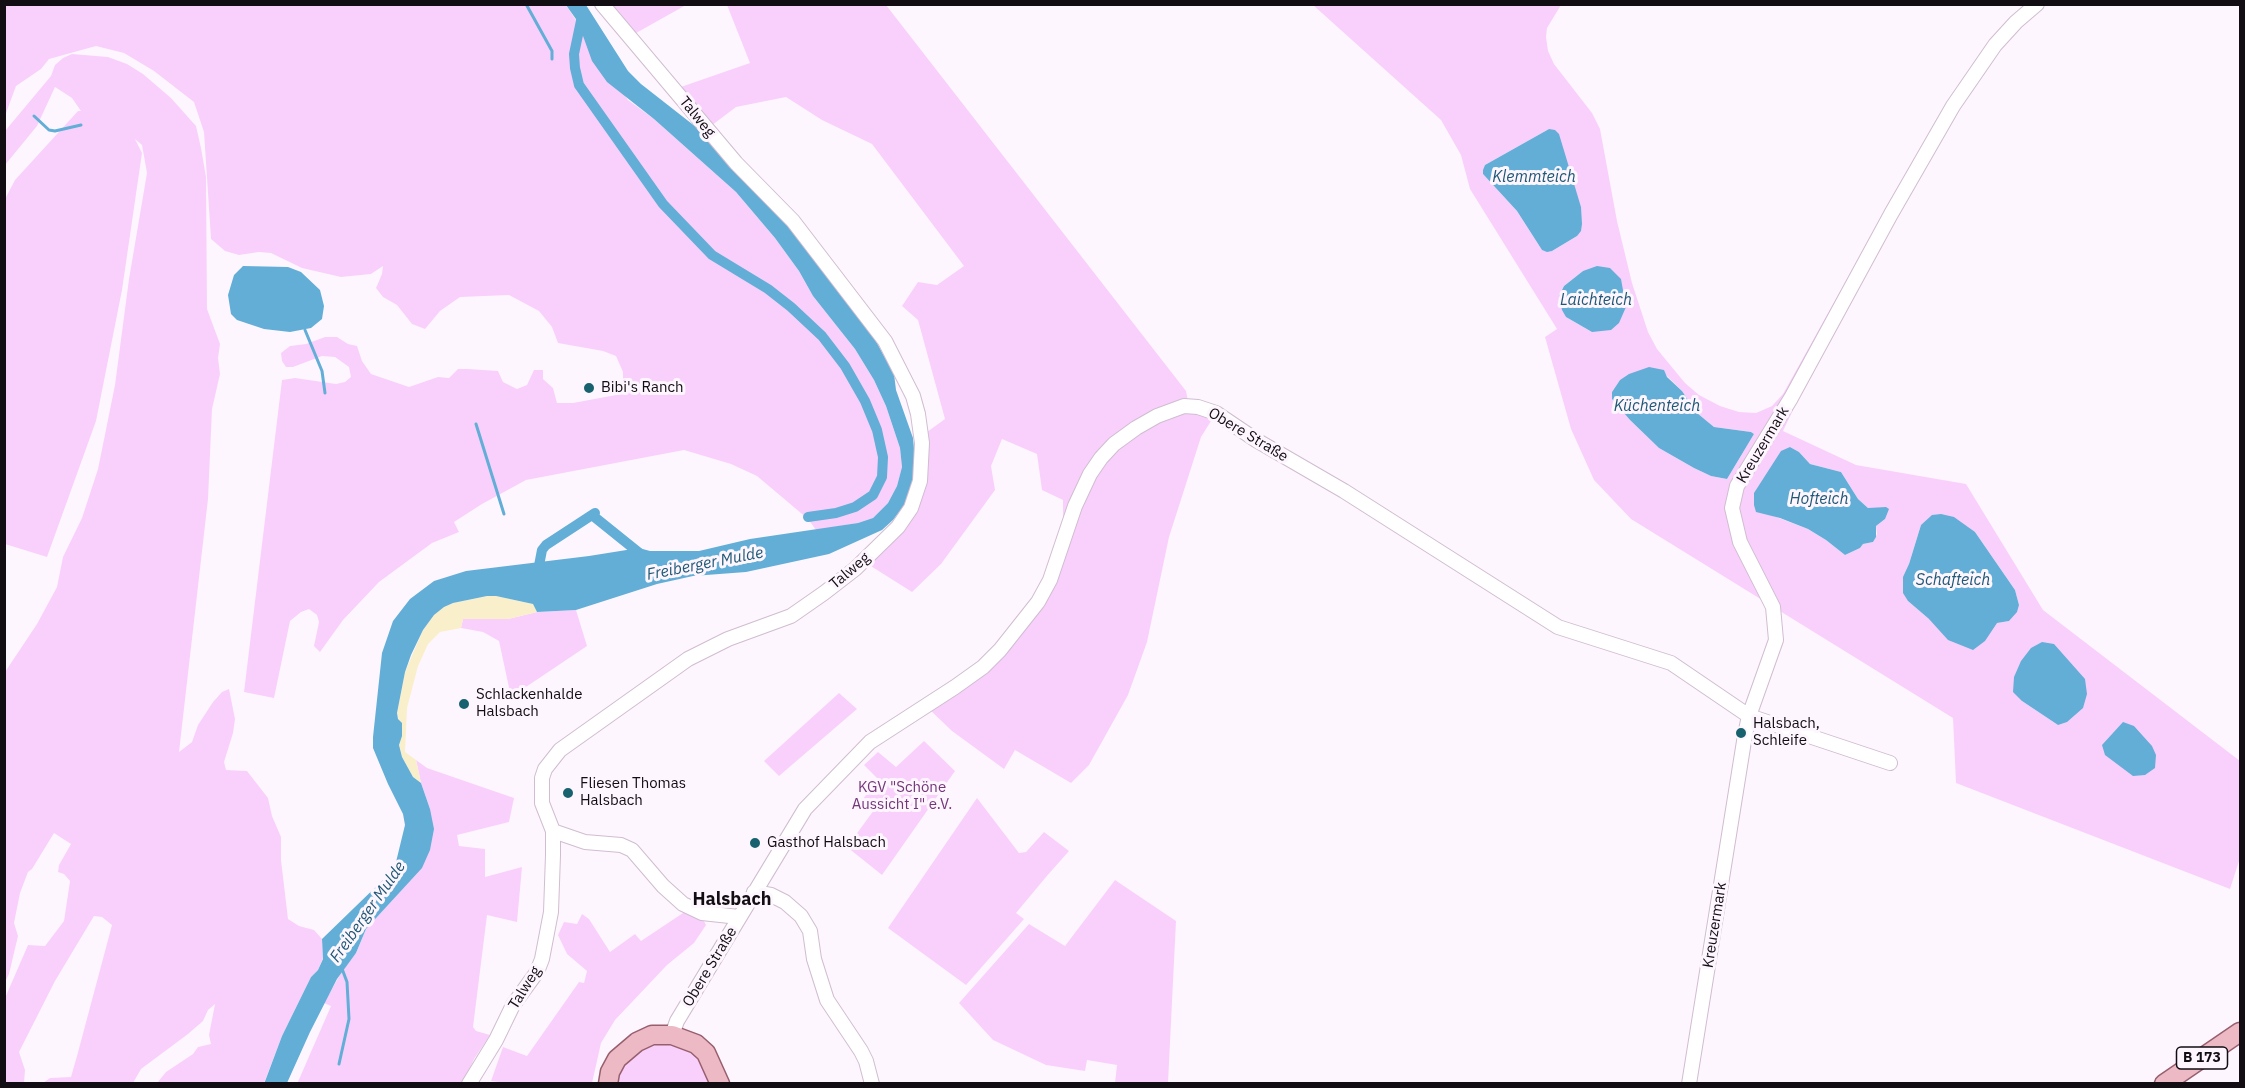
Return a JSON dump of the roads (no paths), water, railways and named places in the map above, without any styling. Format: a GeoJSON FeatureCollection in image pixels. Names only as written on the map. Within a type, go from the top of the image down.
{"type":"FeatureCollection","features":[{"type":"Feature","properties":{"kind":"main road","name":"B 173"},"geometry":{"type":"LineString","coordinates":[[2164,1083],[2241,1032]]}},
{"type":"Feature","properties":{"kind":"main road"},"geometry":{"type":"LineString","coordinates":[[608,1083],[610,1072],[617,1059],[637,1042],[652,1035],[672,1035],[696,1044],[706,1053],[720,1083]]}},
{"type":"Feature","properties":{"kind":"street","name":"Talweg"},"geometry":{"type":"LineString","coordinates":[[469,1083],[496,1040],[513,1005],[537,972],[542,959],[551,912],[553,831],[542,803],[542,778],[545,770],[560,750],[688,659],[728,639],[791,616],[855,569],[887,540],[911,507],[920,481],[921,432],[913,396],[885,341],[793,221],[736,163],[602,4]]}},
{"type":"Feature","properties":{"kind":"street","name":"Kreuzermark"},"geometry":{"type":"LineString","coordinates":[[1689,1083],[1749,716],[1776,640],[1773,607],[1740,542],[1732,508],[1737,486],[1791,399],[1891,214],[1953,106],[2002,35],[2037,4]]}},
{"type":"Feature","properties":{"kind":"street","name":"Obere Straße"},"geometry":{"type":"LineString","coordinates":[[672,1035],[677,1021],[805,809],[870,742],[983,667],[1021,625],[1038,602],[1050,580],[1075,506],[1090,474],[1101,458],[1114,444],[1136,428],[1156,416],[1184,406],[1198,407],[1216,413],[1558,627],[1671,663],[1749,716],[1890,763]]}},
{"type":"Feature","properties":{"kind":"street"},"geometry":{"type":"LineString","coordinates":[[553,831],[585,842],[621,845],[632,850],[663,886],[683,904],[702,913],[739,917]]}},
{"type":"Feature","properties":{"kind":"street"},"geometry":{"type":"LineString","coordinates":[[754,892],[771,895],[801,916],[810,931],[814,959],[828,1000],[866,1060],[872,1083]]}},
{"type":"Feature","properties":{"kind":"water","name":"Freiberger Mulde"},"geometry":{"type":"Polygon","coordinates":[[[566,5],[586,5],[628,71],[641,84],[710,138],[784,216],[866,323],[894,374],[896,390],[913,438],[916,470],[906,503],[893,520],[882,530],[829,554],[746,572],[693,576],[657,584],[576,610],[537,612],[533,604],[487,596],[453,603],[434,615],[423,630],[411,655],[405,672],[397,713],[402,723],[399,745],[402,757],[413,777],[421,783],[430,809],[434,829],[430,850],[422,868],[366,929],[356,953],[337,979],[287,1083],[264,1084],[282,1036],[311,977],[318,970],[323,959],[322,939],[387,876],[396,862],[405,825],[403,814],[373,748],[373,737],[382,653],[393,621],[410,599],[434,581],[466,571],[639,548],[650,551],[699,551],[750,539],[858,523],[873,518],[888,503],[897,486],[902,467],[900,448],[886,406],[874,380],[855,349],[813,296],[799,271],[775,238],[736,192],[654,119],[607,82],[592,61],[578,22],[566,5]]]}},
{"type":"Feature","properties":{"kind":"water","name":"Klemmteich"},"geometry":{"type":"Polygon","coordinates":[[[1549,129],[1559,134],[1581,207],[1582,224],[1577,236],[1547,252],[1542,250],[1517,211],[1483,174],[1483,170],[1485,165],[1549,129]]]}},
{"type":"Feature","properties":{"kind":"water"},"geometry":{"type":"Polygon","coordinates":[[[243,266],[288,267],[301,272],[320,290],[324,306],[322,319],[311,328],[290,332],[264,329],[237,320],[231,314],[228,295],[234,275],[243,266]]]}},
{"type":"Feature","properties":{"kind":"water","name":"Laichteich"},"geometry":{"type":"Polygon","coordinates":[[[1597,266],[1610,268],[1621,279],[1626,307],[1619,323],[1611,330],[1592,332],[1566,317],[1559,296],[1564,286],[1583,271],[1597,266]]]}},
{"type":"Feature","properties":{"kind":"water","name":"Küchenteich"},"geometry":{"type":"Polygon","coordinates":[[[1649,367],[1664,370],[1667,377],[1682,391],[1697,413],[1714,427],[1754,434],[1727,479],[1711,476],[1659,448],[1612,399],[1612,392],[1620,380],[1649,367]]]}},
{"type":"Feature","properties":{"kind":"water","name":"Hofteich"},"geometry":{"type":"Polygon","coordinates":[[[1790,447],[1799,452],[1810,464],[1841,472],[1858,499],[1868,508],[1886,507],[1889,509],[1885,519],[1876,526],[1876,537],[1873,542],[1863,544],[1860,548],[1845,555],[1808,529],[1756,512],[1754,493],[1781,451],[1790,447]]]}},
{"type":"Feature","properties":{"kind":"water","name":"Schafteich"},"geometry":{"type":"Polygon","coordinates":[[[1941,514],[1954,517],[1975,532],[2015,590],[2019,605],[2017,612],[2009,621],[1997,623],[1985,641],[1973,650],[1948,640],[1908,601],[1903,593],[1903,577],[1921,525],[1932,515],[1941,514]]]}},
{"type":"Feature","properties":{"kind":"water"},"geometry":{"type":"Polygon","coordinates":[[[2042,642],[2054,644],[2085,679],[2087,694],[2083,708],[2067,722],[2058,725],[2022,701],[2013,692],[2014,677],[2021,661],[2031,648],[2042,642]]]}},
{"type":"Feature","properties":{"kind":"water"},"geometry":{"type":"Polygon","coordinates":[[[2123,722],[2134,726],[2152,746],[2156,755],[2155,768],[2145,775],[2133,776],[2105,755],[2102,745],[2123,722]]]}},
{"type":"Feature","properties":{"kind":"waterway"},"geometry":{"type":"LineString","coordinates":[[526,4],[552,51],[552,59]]}},
{"type":"Feature","properties":{"kind":"waterway"},"geometry":{"type":"LineString","coordinates":[[582,16],[574,54],[579,85],[663,204],[712,255],[768,289],[822,336],[845,366],[865,401],[877,430],[883,457],[882,477],[873,495],[855,507],[836,513],[808,517]]}},
{"type":"Feature","properties":{"kind":"waterway"},"geometry":{"type":"LineString","coordinates":[[34,116],[49,130],[55,131],[81,125]]}},
{"type":"Feature","properties":{"kind":"waterway"},"geometry":{"type":"LineString","coordinates":[[305,330],[322,371],[325,393]]}},
{"type":"Feature","properties":{"kind":"waterway"},"geometry":{"type":"LineString","coordinates":[[476,424],[504,514]]}},
{"type":"Feature","properties":{"kind":"waterway"},"geometry":{"type":"LineString","coordinates":[[537,576],[542,550],[546,545],[595,513]]}},
{"type":"Feature","properties":{"kind":"waterway"},"geometry":{"type":"LineString","coordinates":[[592,515],[643,556]]}},
{"type":"Feature","properties":{"kind":"waterway","name":"Freiberger Mulde"},"geometry":{"type":"LineString","coordinates":[[339,1064],[349,1019],[347,982],[341,966]]}},
{"type":"Feature","properties":{"kind":"place","name":"Bibi's Ranch"},"geometry":{"type":"Point","coordinates":[589,388]}},
{"type":"Feature","properties":{"kind":"place","name":"Schlackenhalde Halsbach"},"geometry":{"type":"Point","coordinates":[464,704]}},
{"type":"Feature","properties":{"kind":"place","name":"Halsbach, Schleife"},"geometry":{"type":"Point","coordinates":[1741,733]}},
{"type":"Feature","properties":{"kind":"place","name":"Fliesen Thomas Halsbach"},"geometry":{"type":"Point","coordinates":[568,793]}},
{"type":"Feature","properties":{"kind":"place","name":"Gasthof Halsbach"},"geometry":{"type":"Point","coordinates":[755,843]}},
{"type":"Feature","properties":{"kind":"district","name":"Halsbach"},"geometry":{"type":"Point","coordinates":[732,900]}},
{"type":"Feature","properties":{"kind":"park label","name":"KGV \"Schöne Aussicht I\" e.V."},"geometry":{"type":"Point","coordinates":[902,796]}}]}
